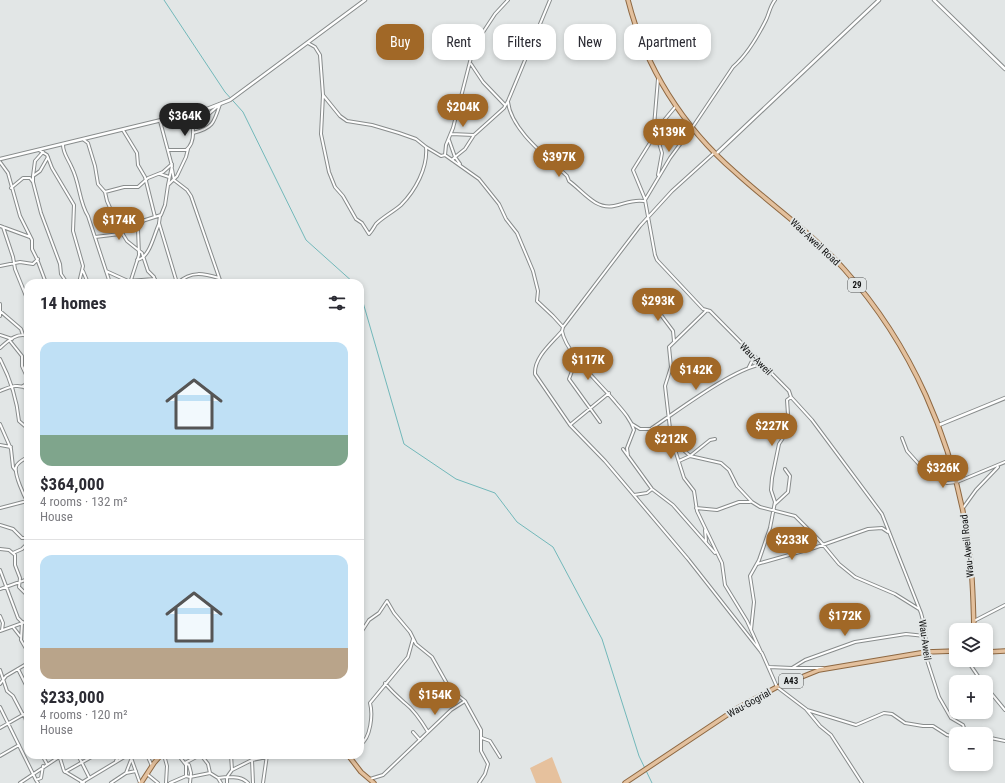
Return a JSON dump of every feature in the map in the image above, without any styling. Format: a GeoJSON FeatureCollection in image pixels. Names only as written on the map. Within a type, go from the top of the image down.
{"type":"FeatureCollection","features":[{"type":"Feature","properties":{"kind":"main road","name":"Wau-Aweil Road"},"geometry":{"type":"LineString","coordinates":[[628,0],[635,24]]}},
{"type":"Feature","properties":{"kind":"main road","name":"Wau-Aweil Road"},"geometry":{"type":"LineString","coordinates":[[650,60],[676,106],[692,128],[715,154],[750,186],[806,232],[844,269],[899,343],[918,376],[939,425],[957,482],[969,543],[974,621]]}},
{"type":"Feature","properties":{"kind":"main road","name":"Wau-Gogrial"},"geometry":{"type":"LineString","coordinates":[[625,783],[645,768],[736,709],[777,687],[824,668],[926,652],[949,651]]}},
{"type":"Feature","properties":{"kind":"main road"},"geometry":{"type":"LineString","coordinates":[[993,652],[1005,651]]}},
{"type":"Feature","properties":{"kind":"main road"},"geometry":{"type":"LineString","coordinates":[[140,783],[159,759]]}},
{"type":"Feature","properties":{"kind":"main road"},"geometry":{"type":"LineString","coordinates":[[351,759],[361,772],[374,783]]}},
{"type":"Feature","properties":{"kind":"street"},"geometry":{"type":"LineString","coordinates":[[0,159],[190,114],[232,99],[365,0]]}},
{"type":"Feature","properties":{"kind":"street"},"geometry":{"type":"LineString","coordinates":[[446,155],[474,46],[495,14],[508,0]]}},
{"type":"Feature","properties":{"kind":"street"},"geometry":{"type":"LineString","coordinates":[[452,160],[465,149],[474,135],[505,106],[550,0]]}},
{"type":"Feature","properties":{"kind":"street"},"geometry":{"type":"LineString","coordinates":[[508,101],[510,113],[519,129],[567,176],[569,181],[598,205],[612,207],[634,200],[645,200],[656,180],[732,67],[741,60],[746,53],[766,20],[775,0]]}},
{"type":"Feature","properties":{"kind":"street"},"geometry":{"type":"LineString","coordinates":[[879,0],[715,154],[672,191],[648,218],[562,327],[562,331],[566,345],[609,393],[632,424],[640,429],[661,429],[690,456],[721,463],[729,470],[737,486],[752,502],[760,507],[795,516],[839,564],[855,577],[895,594],[920,610]]}},
{"type":"Feature","properties":{"kind":"street"},"geometry":{"type":"LineString","coordinates":[[934,0],[1005,69]]}},
{"type":"Feature","properties":{"kind":"street"},"geometry":{"type":"LineString","coordinates":[[308,43],[315,47],[320,55],[323,95],[321,134],[329,172],[335,187],[343,196],[356,219],[362,223],[369,234],[376,225],[401,204],[411,192],[420,177],[425,161],[426,147]]}},
{"type":"Feature","properties":{"kind":"street"},"geometry":{"type":"LineString","coordinates":[[470,63],[483,82],[505,106]]}},
{"type":"Feature","properties":{"kind":"street"},"geometry":{"type":"LineString","coordinates":[[656,180],[662,153],[655,129],[658,77]]}},
{"type":"Feature","properties":{"kind":"street"},"geometry":{"type":"LineString","coordinates":[[323,95],[340,116],[347,121],[372,125],[416,139],[426,147],[442,156],[446,155],[484,184],[499,204],[506,219],[518,233],[533,271],[538,290],[536,301],[553,316],[562,327]]}},
{"type":"Feature","properties":{"kind":"street"},"geometry":{"type":"LineString","coordinates":[[194,127],[220,104]]}},
{"type":"Feature","properties":{"kind":"street"},"geometry":{"type":"LineString","coordinates":[[193,133],[207,130],[211,127],[220,104]]}},
{"type":"Feature","properties":{"kind":"street"},"geometry":{"type":"LineString","coordinates":[[655,129],[676,106]]}},
{"type":"Feature","properties":{"kind":"street"},"geometry":{"type":"LineString","coordinates":[[168,185],[174,180],[191,144],[194,127],[190,114]]}},
{"type":"Feature","properties":{"kind":"street"},"geometry":{"type":"LineString","coordinates":[[160,121],[172,164],[174,180],[187,190],[191,196],[219,278]]}},
{"type":"Feature","properties":{"kind":"street","name":"Wau-Aweil"},"geometry":{"type":"LineString","coordinates":[[655,129],[652,142],[633,170],[645,200],[656,258],[703,308],[710,311],[789,391],[791,397],[812,420],[882,514],[920,610],[925,636],[926,652],[942,704],[951,718],[963,725],[964,727]]}},
{"type":"Feature","properties":{"kind":"street"},"geometry":{"type":"LineString","coordinates":[[123,130],[136,152],[138,165],[144,174],[155,217]]}},
{"type":"Feature","properties":{"kind":"street"},"geometry":{"type":"LineString","coordinates":[[451,134],[474,135]]}},
{"type":"Feature","properties":{"kind":"street"},"geometry":{"type":"LineString","coordinates":[[449,139],[455,157],[461,165]]}},
{"type":"Feature","properties":{"kind":"street"},"geometry":{"type":"LineString","coordinates":[[84,140],[88,144],[96,166],[98,185],[105,192],[106,201],[122,233],[128,242],[139,250],[144,257],[149,272],[155,279]]}},
{"type":"Feature","properties":{"kind":"street"},"geometry":{"type":"LineString","coordinates":[[63,145],[64,153],[76,178],[83,208],[88,216],[109,279]]}},
{"type":"Feature","properties":{"kind":"street"},"geometry":{"type":"LineString","coordinates":[[168,150],[179,151],[188,149]]}},
{"type":"Feature","properties":{"kind":"street"},"geometry":{"type":"LineString","coordinates":[[39,150],[48,157],[52,168],[74,207],[73,231],[86,279]]}},
{"type":"Feature","properties":{"kind":"street"},"geometry":{"type":"LineString","coordinates":[[43,152],[35,161],[33,182],[41,213],[60,264],[61,274],[64,279]]}},
{"type":"Feature","properties":{"kind":"street"},"geometry":{"type":"LineString","coordinates":[[33,176],[40,171],[48,157]]}},
{"type":"Feature","properties":{"kind":"street"},"geometry":{"type":"LineString","coordinates":[[0,162],[7,172],[20,216],[25,223],[32,241],[32,249],[38,259],[45,279]]}},
{"type":"Feature","properties":{"kind":"street"},"geometry":{"type":"LineString","coordinates":[[105,192],[124,187],[137,187],[145,181],[160,174],[172,164]]}},
{"type":"Feature","properties":{"kind":"street"},"geometry":{"type":"LineString","coordinates":[[137,260],[144,257],[159,223],[165,205],[169,177],[172,169]]}},
{"type":"Feature","properties":{"kind":"street"},"geometry":{"type":"LineString","coordinates":[[160,174],[169,177]]}},
{"type":"Feature","properties":{"kind":"street"},"geometry":{"type":"LineString","coordinates":[[11,188],[23,178],[30,178],[33,182]]}},
{"type":"Feature","properties":{"kind":"street"},"geometry":{"type":"LineString","coordinates":[[95,237],[122,233],[136,223],[161,215]]}},
{"type":"Feature","properties":{"kind":"street"},"geometry":{"type":"LineString","coordinates":[[132,279],[139,250],[138,229],[145,219]]}},
{"type":"Feature","properties":{"kind":"street"},"geometry":{"type":"LineString","coordinates":[[159,223],[177,279]]}},
{"type":"Feature","properties":{"kind":"street"},"geometry":{"type":"LineString","coordinates":[[1,226],[30,237]]}},
{"type":"Feature","properties":{"kind":"street"},"geometry":{"type":"LineString","coordinates":[[1,226],[24,291]]}},
{"type":"Feature","properties":{"kind":"street"},"geometry":{"type":"LineString","coordinates":[[0,266],[22,262],[33,264],[38,259]]}},
{"type":"Feature","properties":{"kind":"street"},"geometry":{"type":"LineString","coordinates":[[80,279],[83,270]]}},
{"type":"Feature","properties":{"kind":"street"},"geometry":{"type":"LineString","coordinates":[[106,271],[122,279]]}},
{"type":"Feature","properties":{"kind":"street"},"geometry":{"type":"LineString","coordinates":[[183,279],[199,273],[219,278]]}},
{"type":"Feature","properties":{"kind":"street"},"geometry":{"type":"LineString","coordinates":[[665,299],[661,316],[673,331],[674,342]]}},
{"type":"Feature","properties":{"kind":"street"},"geometry":{"type":"LineString","coordinates":[[0,304],[0,316]]}},
{"type":"Feature","properties":{"kind":"street"},"geometry":{"type":"LineString","coordinates":[[707,310],[669,347],[671,367],[665,386],[668,398],[668,418],[671,437],[685,480],[694,491],[696,508],[724,569],[725,585],[751,631],[777,687],[806,709],[820,726],[836,741],[840,750],[862,783]]}},
{"type":"Feature","properties":{"kind":"street"},"geometry":{"type":"LineString","coordinates":[[0,311],[21,328],[23,335],[11,340],[0,348]]}},
{"type":"Feature","properties":{"kind":"street"},"geometry":{"type":"LineString","coordinates":[[562,331],[542,354],[535,370],[537,378],[570,425],[605,461],[688,559],[762,653]]}},
{"type":"Feature","properties":{"kind":"street"},"geometry":{"type":"LineString","coordinates":[[0,335],[11,340],[22,356],[22,366],[24,370]]}},
{"type":"Feature","properties":{"kind":"street"},"geometry":{"type":"LineString","coordinates":[[750,367],[754,357]]}},
{"type":"Feature","properties":{"kind":"street"},"geometry":{"type":"LineString","coordinates":[[577,358],[569,378],[600,422]]}},
{"type":"Feature","properties":{"kind":"street"},"geometry":{"type":"LineString","coordinates":[[0,359],[20,415],[19,421],[24,424]]}},
{"type":"Feature","properties":{"kind":"street"},"geometry":{"type":"LineString","coordinates":[[651,429],[750,367],[762,364]]}},
{"type":"Feature","properties":{"kind":"street"},"geometry":{"type":"LineString","coordinates":[[0,391],[11,387],[23,386]]}},
{"type":"Feature","properties":{"kind":"street"},"geometry":{"type":"LineString","coordinates":[[570,425],[609,393]]}},
{"type":"Feature","properties":{"kind":"street"},"geometry":{"type":"LineString","coordinates":[[751,631],[754,602],[750,576],[768,536],[775,502],[771,490],[772,478],[779,444],[789,429],[787,400],[791,397]]}},
{"type":"Feature","properties":{"kind":"street"},"geometry":{"type":"LineString","coordinates":[[939,425],[1005,398]]}},
{"type":"Feature","properties":{"kind":"street"},"geometry":{"type":"LineString","coordinates":[[0,424],[11,447],[13,467],[16,471],[24,494]]}},
{"type":"Feature","properties":{"kind":"street"},"geometry":{"type":"LineString","coordinates":[[628,456],[626,448],[633,433],[632,424]]}},
{"type":"Feature","properties":{"kind":"street"},"geometry":{"type":"LineString","coordinates":[[902,438],[907,451],[925,471],[942,481],[952,483],[957,482],[1005,462]]}},
{"type":"Feature","properties":{"kind":"street"},"geometry":{"type":"LineString","coordinates":[[679,461],[690,456],[707,442],[715,439]]}},
{"type":"Feature","properties":{"kind":"street"},"geometry":{"type":"LineString","coordinates":[[0,445],[11,447]]}},
{"type":"Feature","properties":{"kind":"street"},"geometry":{"type":"LineString","coordinates":[[623,449],[652,488],[673,505],[717,556]]}},
{"type":"Feature","properties":{"kind":"street"},"geometry":{"type":"LineString","coordinates":[[16,471],[17,464],[24,460]]}},
{"type":"Feature","properties":{"kind":"street"},"geometry":{"type":"LineString","coordinates":[[963,508],[976,490],[1000,465]]}},
{"type":"Feature","properties":{"kind":"street"},"geometry":{"type":"LineString","coordinates":[[773,506],[789,490],[790,476],[785,469]]}},
{"type":"Feature","properties":{"kind":"street"},"geometry":{"type":"LineString","coordinates":[[634,495],[648,493],[652,488]]}},
{"type":"Feature","properties":{"kind":"street"},"geometry":{"type":"LineString","coordinates":[[696,508],[717,510],[739,502],[752,502]]}},
{"type":"Feature","properties":{"kind":"street"},"geometry":{"type":"LineString","coordinates":[[0,508],[24,503]]}},
{"type":"Feature","properties":{"kind":"street"},"geometry":{"type":"LineString","coordinates":[[0,525],[13,529],[22,538],[24,538]]}},
{"type":"Feature","properties":{"kind":"street"},"geometry":{"type":"LineString","coordinates":[[704,528],[706,542]]}},
{"type":"Feature","properties":{"kind":"street"},"geometry":{"type":"LineString","coordinates":[[756,565],[876,528],[882,528],[889,533]]}},
{"type":"Feature","properties":{"kind":"street"},"geometry":{"type":"LineString","coordinates":[[13,553],[24,547]]}},
{"type":"Feature","properties":{"kind":"street"},"geometry":{"type":"LineString","coordinates":[[0,549],[8,549],[16,557],[15,565],[20,578],[20,588],[24,592]]}},
{"type":"Feature","properties":{"kind":"street"},"geometry":{"type":"LineString","coordinates":[[0,570],[18,618],[24,621]]}},
{"type":"Feature","properties":{"kind":"street"},"geometry":{"type":"LineString","coordinates":[[0,589],[24,580]]}},
{"type":"Feature","properties":{"kind":"street"},"geometry":{"type":"LineString","coordinates":[[364,628],[370,620],[379,613],[387,601],[420,648],[432,657],[450,689],[459,694],[465,701],[481,730],[481,751],[488,764],[485,774],[479,783]]}},
{"type":"Feature","properties":{"kind":"street"},"geometry":{"type":"LineString","coordinates":[[974,621],[1005,605]]}},
{"type":"Feature","properties":{"kind":"street"},"geometry":{"type":"LineString","coordinates":[[0,616],[3,622],[1,631]]}},
{"type":"Feature","properties":{"kind":"street"},"geometry":{"type":"LineString","coordinates":[[1,631],[24,622]]}},
{"type":"Feature","properties":{"kind":"street"},"geometry":{"type":"LineString","coordinates":[[20,637],[24,625]]}},
{"type":"Feature","properties":{"kind":"street"},"geometry":{"type":"LineString","coordinates":[[12,627],[24,644]]}},
{"type":"Feature","properties":{"kind":"street"},"geometry":{"type":"LineString","coordinates":[[792,668],[805,660],[849,643],[894,635],[911,634],[925,636]]}},
{"type":"Feature","properties":{"kind":"street"},"geometry":{"type":"LineString","coordinates":[[364,740],[369,728],[372,709],[370,703],[408,657],[413,638]]}},
{"type":"Feature","properties":{"kind":"street"},"geometry":{"type":"LineString","coordinates":[[0,684],[4,678],[24,665]]}},
{"type":"Feature","properties":{"kind":"street"},"geometry":{"type":"LineString","coordinates":[[769,667],[824,668]]}},
{"type":"Feature","properties":{"kind":"street"},"geometry":{"type":"LineString","coordinates":[[18,669],[24,680]]}},
{"type":"Feature","properties":{"kind":"street"},"geometry":{"type":"LineString","coordinates":[[0,670],[4,678],[7,691],[12,696],[23,715],[0,728]]}},
{"type":"Feature","properties":{"kind":"street"},"geometry":{"type":"LineString","coordinates":[[385,683],[393,694],[406,703],[419,718],[428,732]]}},
{"type":"Feature","properties":{"kind":"street"},"geometry":{"type":"LineString","coordinates":[[993,695],[1005,710]]}},
{"type":"Feature","properties":{"kind":"street"},"geometry":{"type":"LineString","coordinates":[[370,779],[383,775],[451,710],[465,701]]}},
{"type":"Feature","properties":{"kind":"street"},"geometry":{"type":"LineString","coordinates":[[0,707],[24,756]]}},
{"type":"Feature","properties":{"kind":"street"},"geometry":{"type":"LineString","coordinates":[[806,709],[856,725],[884,713],[892,714],[905,723],[934,726],[949,735]]}},
{"type":"Feature","properties":{"kind":"street"},"geometry":{"type":"LineString","coordinates":[[414,732],[420,740]]}},
{"type":"Feature","properties":{"kind":"street"},"geometry":{"type":"LineString","coordinates":[[482,738],[490,741],[500,757]]}},
{"type":"Feature","properties":{"kind":"street"},"geometry":{"type":"LineString","coordinates":[[993,738],[1005,741]]}},
{"type":"Feature","properties":{"kind":"street"},"geometry":{"type":"LineString","coordinates":[[0,756],[18,744]]}},
{"type":"Feature","properties":{"kind":"street"},"geometry":{"type":"LineString","coordinates":[[26,759],[37,782],[41,778],[43,766]]}},
{"type":"Feature","properties":{"kind":"street"},"geometry":{"type":"LineString","coordinates":[[44,759],[47,764]]}},
{"type":"Feature","properties":{"kind":"street"},"geometry":{"type":"LineString","coordinates":[[20,783],[54,759]]}},
{"type":"Feature","properties":{"kind":"street"},"geometry":{"type":"LineString","coordinates":[[61,759],[65,772],[83,782],[120,759]]}},
{"type":"Feature","properties":{"kind":"street"},"geometry":{"type":"LineString","coordinates":[[80,759],[89,777]]}},
{"type":"Feature","properties":{"kind":"street"},"geometry":{"type":"LineString","coordinates":[[65,772],[88,759]]}},
{"type":"Feature","properties":{"kind":"street"},"geometry":{"type":"LineString","coordinates":[[115,763],[117,759]]}},
{"type":"Feature","properties":{"kind":"street"},"geometry":{"type":"LineString","coordinates":[[126,773],[130,759]]}},
{"type":"Feature","properties":{"kind":"street"},"geometry":{"type":"LineString","coordinates":[[132,759],[140,783]]}},
{"type":"Feature","properties":{"kind":"street"},"geometry":{"type":"LineString","coordinates":[[149,759],[152,766]]}},
{"type":"Feature","properties":{"kind":"street"},"geometry":{"type":"LineString","coordinates":[[164,759],[167,766],[166,783]]}},
{"type":"Feature","properties":{"kind":"street"},"geometry":{"type":"LineString","coordinates":[[182,759],[189,765],[191,773],[190,783]]}},
{"type":"Feature","properties":{"kind":"street"},"geometry":{"type":"LineString","coordinates":[[185,763],[193,759]]}},
{"type":"Feature","properties":{"kind":"street"},"geometry":{"type":"LineString","coordinates":[[204,759],[208,764],[210,773]]}},
{"type":"Feature","properties":{"kind":"street"},"geometry":{"type":"LineString","coordinates":[[231,759],[232,770]]}},
{"type":"Feature","properties":{"kind":"street"},"geometry":{"type":"LineString","coordinates":[[227,783],[227,777],[232,770],[256,759]]}},
{"type":"Feature","properties":{"kind":"street"},"geometry":{"type":"LineString","coordinates":[[263,783],[267,759]]}},
{"type":"Feature","properties":{"kind":"street"},"geometry":{"type":"LineString","coordinates":[[252,760],[253,783]]}},
{"type":"Feature","properties":{"kind":"street"},"geometry":{"type":"LineString","coordinates":[[185,763],[186,776]]}},
{"type":"Feature","properties":{"kind":"street"},"geometry":{"type":"LineString","coordinates":[[111,783],[126,773],[136,771]]}},
{"type":"Feature","properties":{"kind":"street"},"geometry":{"type":"LineString","coordinates":[[170,783],[186,776],[190,777],[210,773],[218,778],[221,783]]}},
{"type":"Feature","properties":{"kind":"street"},"geometry":{"type":"LineString","coordinates":[[148,774],[158,783]]}},
{"type":"Feature","properties":{"kind":"street"},"geometry":{"type":"LineString","coordinates":[[218,778],[240,778],[248,783]]}},
{"type":"Feature","properties":{"kind":"shaded area"},"geometry":{"type":"Polygon","coordinates":[[[552,757],[562,783],[536,783],[530,768],[552,757]]]}},
{"type":"Feature","properties":{"kind":"waterway"},"geometry":{"type":"LineString","coordinates":[[164,0],[225,92],[243,112],[306,240],[350,279]]}},
{"type":"Feature","properties":{"kind":"waterway"},"geometry":{"type":"LineString","coordinates":[[364,306],[404,444],[456,479],[495,493],[517,522],[553,547],[602,639],[639,756],[652,783]]}}]}
